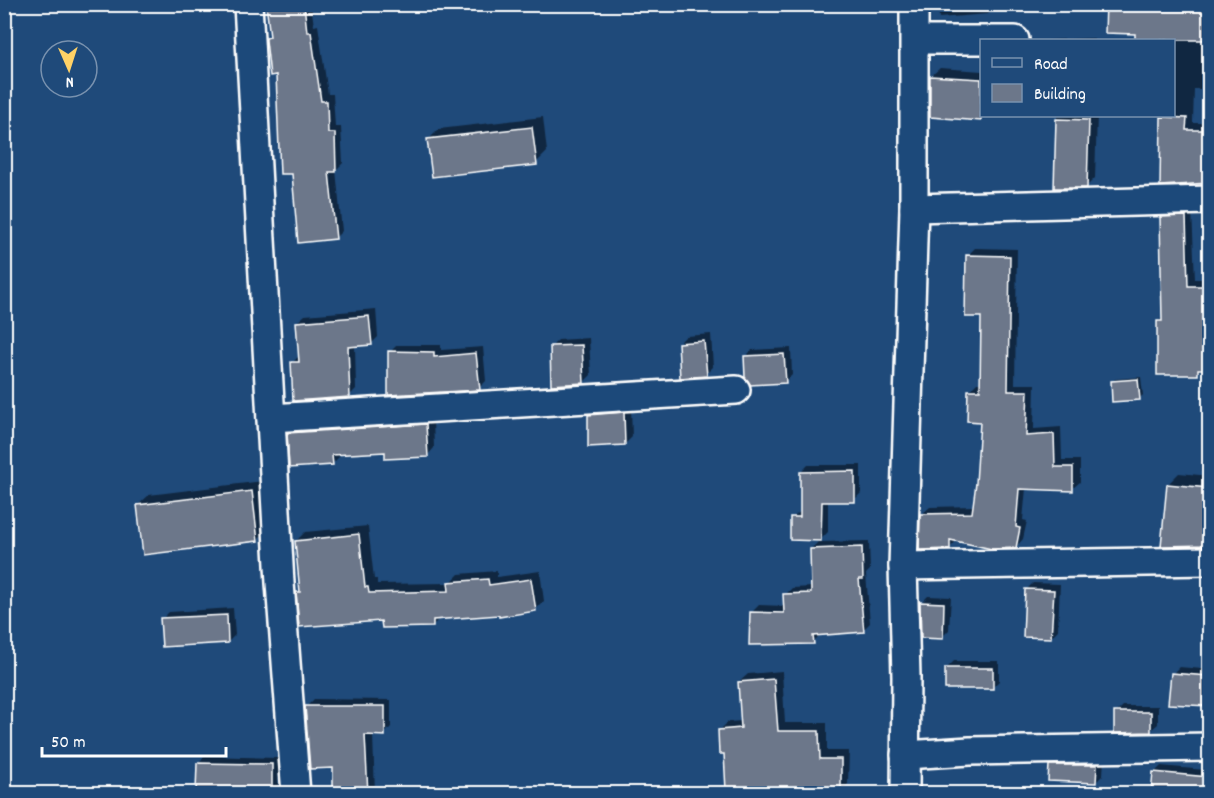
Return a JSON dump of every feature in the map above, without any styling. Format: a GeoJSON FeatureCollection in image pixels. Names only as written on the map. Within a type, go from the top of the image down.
{"type":"FeatureCollection","features":[{"type":"Feature","properties":{"kind":"street"},"geometry":{"type":"LineString","coordinates":[[248,4],[280,583],[296,794]]}},
{"type":"Feature","properties":{"kind":"street"},"geometry":{"type":"LineString","coordinates":[[905,794],[906,677],[903,566],[914,208],[914,4]]}},
{"type":"Feature","properties":{"kind":"street"},"geometry":{"type":"LineString","coordinates":[[915,40],[980,40]]}},
{"type":"Feature","properties":{"kind":"street"},"geometry":{"type":"LineString","coordinates":[[914,208],[1209,200]]}},
{"type":"Feature","properties":{"kind":"street"},"geometry":{"type":"LineString","coordinates":[[271,418],[736,390]]}},
{"type":"Feature","properties":{"kind":"street"},"geometry":{"type":"LineString","coordinates":[[903,566],[1209,561]]}},
{"type":"Feature","properties":{"kind":"street"},"geometry":{"type":"LineString","coordinates":[[905,754],[1209,747]]}},
{"type":"Feature","properties":{"kind":"building"},"geometry":{"type":"Polygon","coordinates":[[[266,4],[304,4],[307,32],[311,32],[321,101],[327,101],[328,133],[335,133],[336,172],[329,172],[336,239],[298,243],[292,174],[280,174],[276,75],[270,76],[266,38],[270,37],[266,4]]]}},
{"type":"Feature","properties":{"kind":"building"},"geometry":{"type":"Polygon","coordinates":[[[1106,4],[1209,4],[1209,40],[1135,39],[1135,34],[1105,33],[1106,4]]]}},
{"type":"Feature","properties":{"kind":"building"},"geometry":{"type":"Polygon","coordinates":[[[930,76],[980,79],[981,121],[930,117],[930,76]]]}},
{"type":"Feature","properties":{"kind":"building"},"geometry":{"type":"Polygon","coordinates":[[[1161,117],[1187,118],[1186,130],[1209,130],[1209,183],[1160,186],[1161,117]]]}},
{"type":"Feature","properties":{"kind":"building"},"geometry":{"type":"Polygon","coordinates":[[[1056,119],[1089,120],[1087,188],[1054,188],[1056,119]]]}},
{"type":"Feature","properties":{"kind":"building"},"geometry":{"type":"Polygon","coordinates":[[[532,127],[537,165],[432,177],[427,139],[532,127]]]}},
{"type":"Feature","properties":{"kind":"building"},"geometry":{"type":"Polygon","coordinates":[[[1186,216],[1188,286],[1209,286],[1209,369],[1198,369],[1198,375],[1157,375],[1157,321],[1162,321],[1160,217],[1186,216]]]}},
{"type":"Feature","properties":{"kind":"building"},"geometry":{"type":"Polygon","coordinates":[[[966,255],[1010,256],[1008,391],[1028,391],[1026,436],[1054,434],[1055,467],[1073,467],[1073,491],[1019,489],[1016,527],[1020,528],[1016,548],[992,549],[950,540],[950,549],[919,550],[920,514],[972,513],[980,422],[967,421],[968,390],[980,390],[981,317],[965,317],[966,255]]]}},
{"type":"Feature","properties":{"kind":"building"},"geometry":{"type":"Polygon","coordinates":[[[369,316],[372,345],[348,347],[350,397],[293,401],[291,362],[299,362],[296,322],[369,316]]]}},
{"type":"Feature","properties":{"kind":"building"},"geometry":{"type":"Polygon","coordinates":[[[704,341],[707,376],[680,378],[678,343],[704,341]]]}},
{"type":"Feature","properties":{"kind":"building"},"geometry":{"type":"Polygon","coordinates":[[[582,345],[584,383],[551,385],[550,346],[582,345]]]}},
{"type":"Feature","properties":{"kind":"building"},"geometry":{"type":"Polygon","coordinates":[[[388,351],[434,352],[434,357],[476,353],[480,390],[388,395],[388,351]]]}},
{"type":"Feature","properties":{"kind":"building"},"geometry":{"type":"Polygon","coordinates":[[[784,354],[786,383],[750,385],[745,377],[744,356],[784,354]]]}},
{"type":"Feature","properties":{"kind":"building"},"geometry":{"type":"Polygon","coordinates":[[[1138,379],[1140,400],[1112,402],[1111,381],[1138,379]]]}},
{"type":"Feature","properties":{"kind":"building"},"geometry":{"type":"Polygon","coordinates":[[[624,412],[625,445],[588,447],[588,415],[624,412]]]}},
{"type":"Feature","properties":{"kind":"building"},"geometry":{"type":"Polygon","coordinates":[[[426,424],[428,457],[385,459],[385,452],[332,455],[333,465],[289,468],[287,433],[426,424]]]}},
{"type":"Feature","properties":{"kind":"building"},"geometry":{"type":"Polygon","coordinates":[[[855,471],[855,502],[822,502],[821,541],[790,540],[790,517],[800,517],[800,472],[855,471]]]}},
{"type":"Feature","properties":{"kind":"building"},"geometry":{"type":"Polygon","coordinates":[[[1167,484],[1209,488],[1208,545],[1161,546],[1167,484]]]}},
{"type":"Feature","properties":{"kind":"building"},"geometry":{"type":"Polygon","coordinates":[[[252,491],[258,541],[143,555],[137,505],[252,491]]]}},
{"type":"Feature","properties":{"kind":"building"},"geometry":{"type":"Polygon","coordinates":[[[359,534],[365,587],[368,587],[369,593],[449,591],[448,582],[488,579],[489,585],[531,579],[536,611],[499,617],[499,615],[433,620],[433,627],[382,628],[381,621],[299,627],[296,592],[300,592],[295,541],[359,534]]]}},
{"type":"Feature","properties":{"kind":"building"},"geometry":{"type":"Polygon","coordinates":[[[862,547],[863,579],[859,579],[864,632],[813,636],[814,644],[749,645],[750,612],[784,613],[783,594],[811,593],[810,549],[862,547]]]}},
{"type":"Feature","properties":{"kind":"building"},"geometry":{"type":"Polygon","coordinates":[[[1025,589],[1054,590],[1051,638],[1023,637],[1025,589]]]}},
{"type":"Feature","properties":{"kind":"building"},"geometry":{"type":"Polygon","coordinates":[[[920,602],[944,603],[943,639],[921,638],[920,602]]]}},
{"type":"Feature","properties":{"kind":"building"},"geometry":{"type":"Polygon","coordinates":[[[227,615],[228,643],[162,647],[160,618],[227,615]]]}},
{"type":"Feature","properties":{"kind":"building"},"geometry":{"type":"Polygon","coordinates":[[[945,668],[993,668],[993,689],[945,689],[945,668]]]}},
{"type":"Feature","properties":{"kind":"building"},"geometry":{"type":"Polygon","coordinates":[[[1171,673],[1209,676],[1209,706],[1168,704],[1171,673]]]}},
{"type":"Feature","properties":{"kind":"building"},"geometry":{"type":"Polygon","coordinates":[[[774,679],[778,731],[819,731],[820,759],[841,759],[841,794],[783,794],[783,788],[726,790],[724,754],[719,754],[718,730],[741,728],[738,682],[774,679]]]}},
{"type":"Feature","properties":{"kind":"building"},"geometry":{"type":"Polygon","coordinates":[[[305,706],[385,706],[385,736],[365,735],[368,794],[333,794],[333,768],[310,769],[305,706]]]}},
{"type":"Feature","properties":{"kind":"building"},"geometry":{"type":"Polygon","coordinates":[[[1114,712],[1151,712],[1151,732],[1114,733],[1114,712]]]}},
{"type":"Feature","properties":{"kind":"building"},"geometry":{"type":"Polygon","coordinates":[[[197,763],[272,764],[272,794],[196,792],[197,763]]]}},
{"type":"Feature","properties":{"kind":"building"},"geometry":{"type":"Polygon","coordinates":[[[1049,765],[1097,765],[1096,783],[1048,781],[1049,765]]]}},
{"type":"Feature","properties":{"kind":"building"},"geometry":{"type":"Polygon","coordinates":[[[1153,772],[1209,777],[1209,794],[1151,794],[1153,772]]]}}]}
